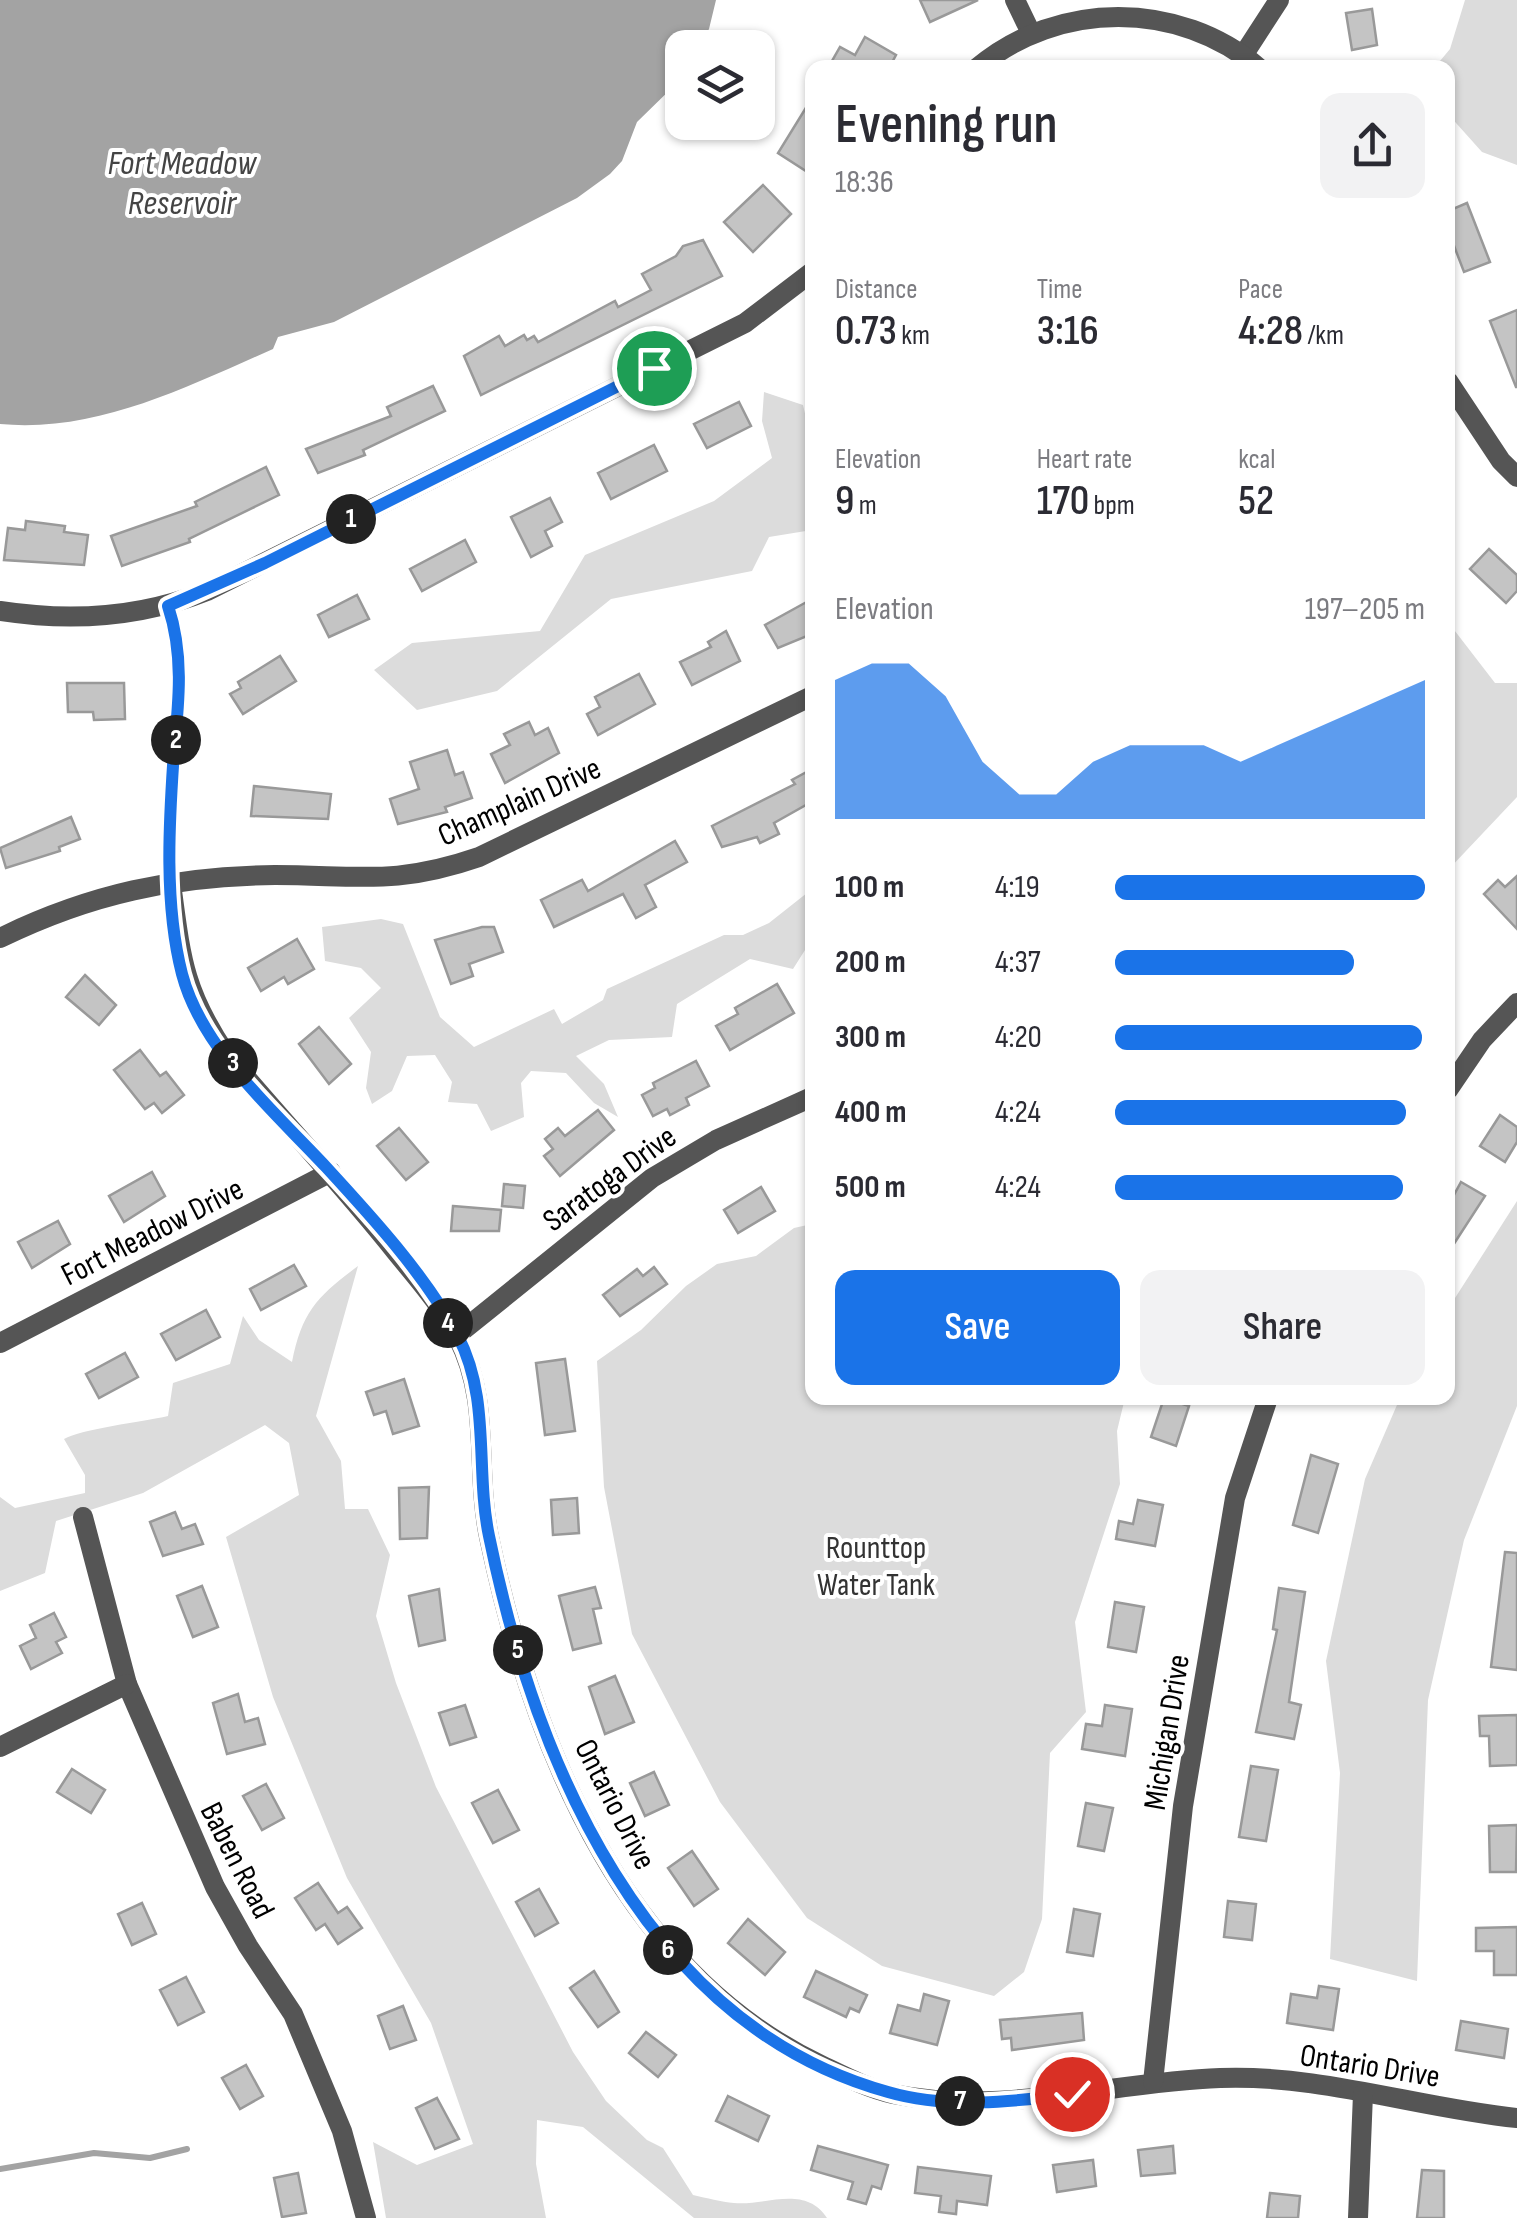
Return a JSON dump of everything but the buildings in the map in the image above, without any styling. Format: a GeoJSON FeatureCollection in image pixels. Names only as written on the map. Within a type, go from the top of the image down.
{"type":"FeatureCollection","features":[{"type":"Feature","properties":{"kind":"street"},"geometry":{"type":"LineString","coordinates":[[1015,0],[1030,31]]}},
{"type":"Feature","properties":{"kind":"street"},"geometry":{"type":"LineString","coordinates":[[988,60],[1030,31],[1074,18],[1140,14],[1212,30],[1251,60],[1279,0]]}},
{"type":"Feature","properties":{"kind":"street"},"geometry":{"type":"LineString","coordinates":[[0,610],[73,618],[168,606],[265,563],[745,324],[805,277]]}},
{"type":"Feature","properties":{"kind":"street"},"geometry":{"type":"LineString","coordinates":[[1455,391],[1501,461],[1517,477]]}},
{"type":"Feature","properties":{"kind":"street","name":"Champlain Drive"},"geometry":{"type":"LineString","coordinates":[[0,938],[98,896],[172,884],[274,876],[370,881],[430,874],[479,857],[805,699]]}},
{"type":"Feature","properties":{"kind":"street","name":"Ontario Drive"},"geometry":{"type":"LineString","coordinates":[[172,884],[182,974],[199,1014],[226,1054],[331,1172],[457,1335],[474,1374],[481,1415],[488,1530],[533,1706],[615,1872],[650,1928],[688,1973],[738,2017],[789,2050],[890,2093],[1013,2102],[1153,2082],[1225,2077],[1517,2118]]}},
{"type":"Feature","properties":{"kind":"street"},"geometry":{"type":"LineString","coordinates":[[1455,1080],[1482,1040],[1517,1003]]}},
{"type":"Feature","properties":{"kind":"street","name":"Saratoga Drive"},"geometry":{"type":"LineString","coordinates":[[457,1335],[652,1178],[716,1140],[805,1100]]}},
{"type":"Feature","properties":{"kind":"street","name":"Fort Meadow Drive"},"geometry":{"type":"LineString","coordinates":[[0,1343],[331,1172]]}},
{"type":"Feature","properties":{"kind":"street","name":"Michigan Drive"},"geometry":{"type":"LineString","coordinates":[[1153,2082],[1183,1806],[1235,1498],[1266,1405]]}},
{"type":"Feature","properties":{"kind":"street","name":"Baben Road"},"geometry":{"type":"LineString","coordinates":[[82,1517],[126,1684],[215,1887],[293,2014],[342,2131],[366,2218]]}},
{"type":"Feature","properties":{"kind":"street"},"geometry":{"type":"LineString","coordinates":[[0,1747],[126,1684]]}},
{"type":"Feature","properties":{"kind":"street"},"geometry":{"type":"LineString","coordinates":[[1358,2218],[1363,2094]]}},
{"type":"Feature","properties":{"kind":"path"},"geometry":{"type":"LineString","coordinates":[[168,606],[177,633],[180,700],[170,827],[172,884]]}},
{"type":"Feature","properties":{"kind":"green space"},"geometry":{"type":"Polygon","coordinates":[[[1465,0],[1517,0],[1517,165],[1482,152],[1455,122],[1455,60],[1441,60],[1450,49],[1465,0]]]}},
{"type":"Feature","properties":{"kind":"green space"},"geometry":{"type":"Polygon","coordinates":[[[764,392],[803,405],[805,531],[769,537],[752,571],[611,599],[497,691],[417,710],[374,670],[412,643],[540,631],[585,555],[714,501],[772,458],[762,421],[764,392]]]}},
{"type":"Feature","properties":{"kind":"green space"},"geometry":{"type":"Polygon","coordinates":[[[1455,631],[1495,683],[1517,683],[1517,797],[1455,863],[1455,631]]]}},
{"type":"Feature","properties":{"kind":"green space"},"geometry":{"type":"Polygon","coordinates":[[[805,895],[805,950],[793,969],[750,959],[677,1004],[672,1037],[609,1040],[576,1056],[604,1084],[618,1117],[594,1103],[566,1073],[531,1071],[521,1083],[524,1117],[491,1131],[477,1104],[448,1102],[452,1082],[435,1055],[407,1056],[392,1091],[372,1104],[366,1088],[371,1052],[349,1018],[381,988],[361,968],[325,961],[322,927],[381,919],[403,924],[440,1017],[474,1047],[554,1009],[562,1024],[603,1000],[607,989],[724,935],[743,935],[769,923],[805,895]]]}},
{"type":"Feature","properties":{"kind":"green space"},"geometry":{"type":"Polygon","coordinates":[[[1517,1201],[1517,1406],[1464,1540],[1428,1700],[1417,1981],[1330,1959],[1340,1773],[1326,1661],[1365,1479],[1397,1405],[1455,1405],[1455,1298],[1517,1201]]]}},
{"type":"Feature","properties":{"kind":"green space","name":"Rounttop Water Tank"},"geometry":{"type":"Polygon","coordinates":[[[805,1226],[805,1405],[1123,1405],[1117,1431],[1120,1484],[1075,1622],[1086,1712],[1050,1753],[1042,1919],[1024,1972],[994,1996],[882,1966],[807,1918],[720,1802],[632,1634],[604,1487],[597,1361],[641,1330],[686,1286],[717,1264],[756,1256],[794,1228],[805,1226]]]}},
{"type":"Feature","properties":{"kind":"green space"},"geometry":{"type":"Polygon","coordinates":[[[358,1266],[316,1416],[341,1461],[345,1509],[368,1509],[390,1555],[376,1616],[396,1683],[436,1787],[573,2052],[606,2101],[647,2140],[663,2148],[693,2195],[734,2203],[796,2199],[818,2208],[827,2218],[694,2218],[583,2127],[537,2120],[536,2164],[546,2218],[386,2218],[373,2142],[417,2165],[473,2144],[431,2023],[347,1878],[273,1697],[226,1537],[299,1495],[289,1443],[265,1425],[143,1493],[56,1521],[45,1573],[0,1591],[0,1497],[15,1508],[85,1493],[85,1475],[64,1439],[168,1416],[173,1383],[230,1364],[243,1316],[259,1340],[292,1362],[301,1330],[314,1306],[358,1266]]]}},
{"type":"Feature","properties":{"kind":"water","name":"Fort Meadow Reservoir"},"geometry":{"type":"Polygon","coordinates":[[[0,0],[716,0],[708,30],[665,30],[665,95],[637,122],[622,161],[577,198],[334,322],[278,337],[273,349],[174,392],[71,421],[0,424],[0,0]]]}},
{"type":"Feature","properties":{"kind":"waterway"},"geometry":{"type":"LineString","coordinates":[[0,2169],[94,2153],[150,2158],[187,2149]]}},
{"type":"Feature","properties":{"kind":"route"},"geometry":{"type":"LineString","coordinates":[[654,368],[265,563],[168,606],[177,633],[180,700],[170,827],[182,974],[199,1014],[226,1054],[331,1172],[417,1278],[457,1335],[474,1374],[481,1415],[488,1530],[533,1706],[582,1812],[650,1928],[688,1973],[738,2017],[789,2050],[841,2074],[890,2093],[952,2100],[1013,2102],[1072,2094]]}}]}
